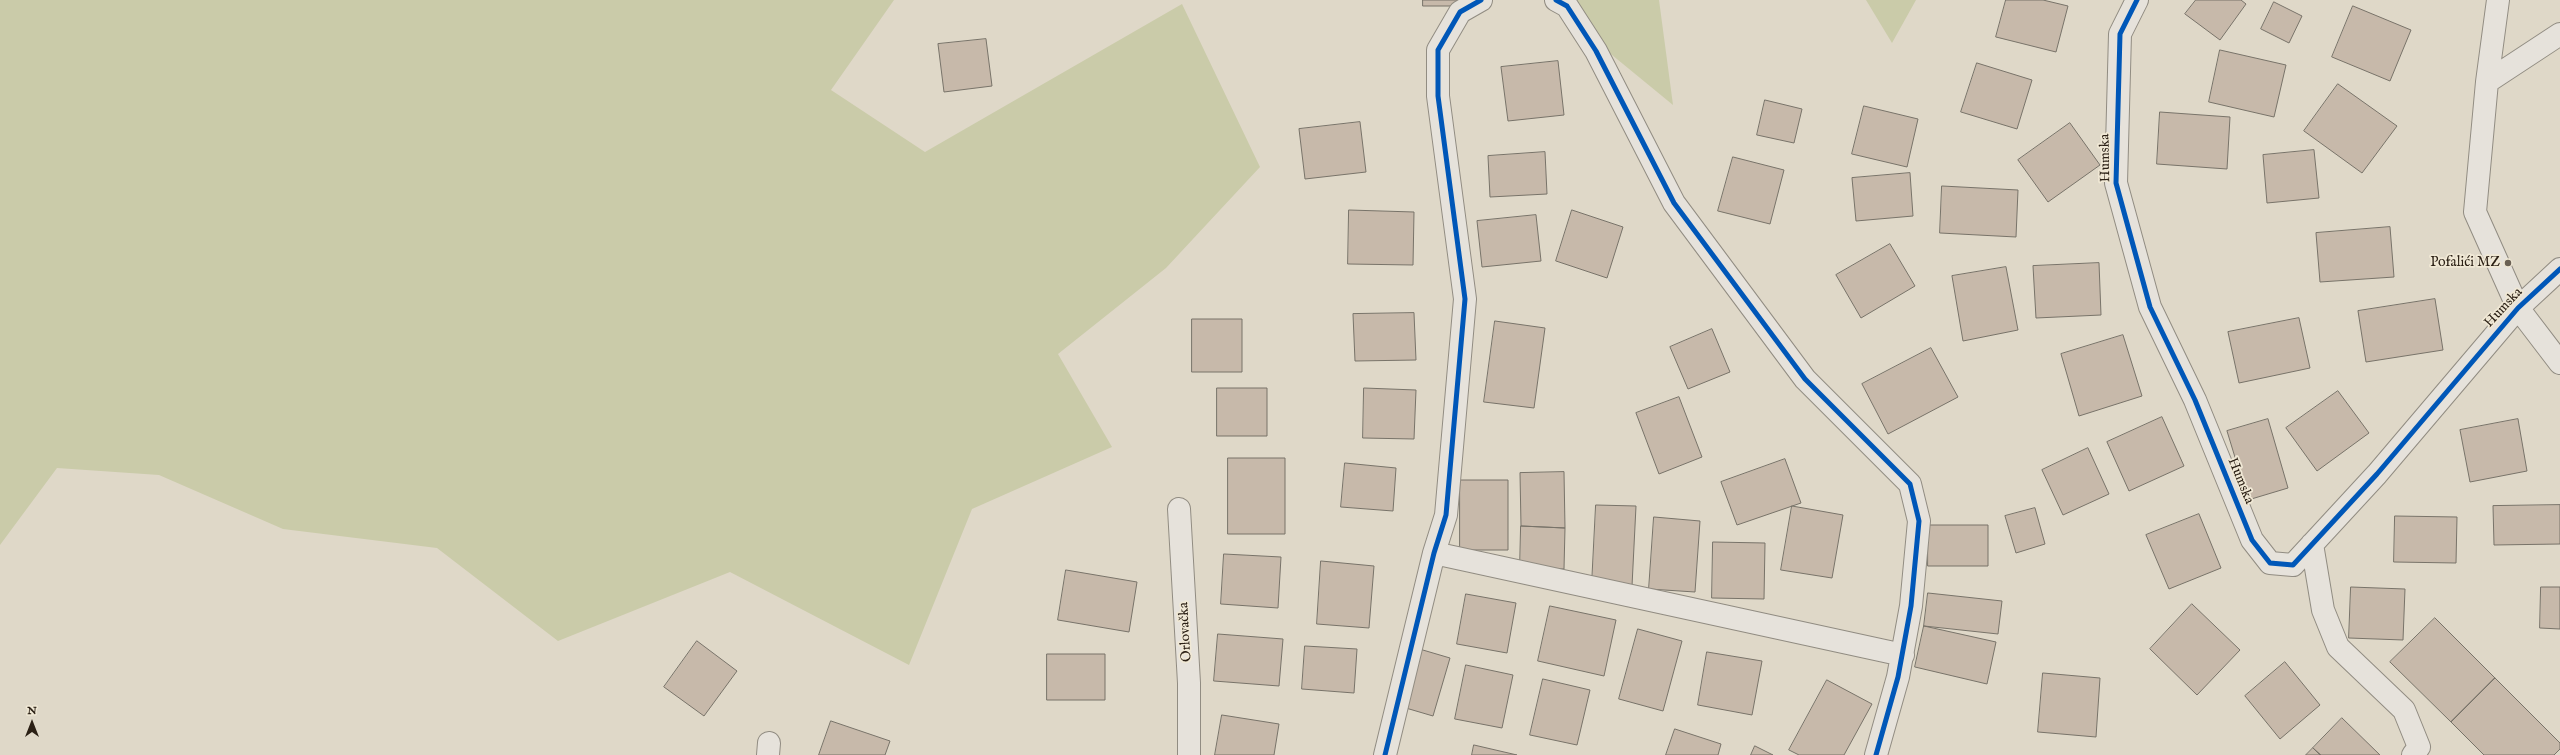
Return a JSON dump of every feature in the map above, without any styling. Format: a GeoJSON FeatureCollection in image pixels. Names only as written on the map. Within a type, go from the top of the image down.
{"type":"FeatureCollection","features":[{"type":"Feature","properties":{"kind":"street"},"geometry":{"type":"LineString","coordinates":[[1385,755],[1434,553],[1446,515],[1465,299],[1438,96],[1438,50],[1460,12],[1481,0]]}},
{"type":"Feature","properties":{"kind":"street"},"geometry":{"type":"LineString","coordinates":[[1556,0],[1567,6],[1596,51],[1674,202],[1805,379],[1910,484],[1919,521],[1911,606],[1903,655],[1876,755]]}},
{"type":"Feature","properties":{"kind":"street","name":"Humska"},"geometry":{"type":"LineString","coordinates":[[2137,0],[2120,34],[2116,183],[2150,307],[2195,400],[2252,540],[2270,563],[2293,565],[2377,474],[2518,308],[2560,269]]}},
{"type":"Feature","properties":{"kind":"street","name":"Humska"},"geometry":{"type":"LineString","coordinates":[[2498,0],[2487,82],[2475,212],[2518,308],[2560,364]]}},
{"type":"Feature","properties":{"kind":"street"},"geometry":{"type":"LineString","coordinates":[[2487,82],[2560,34]]}},
{"type":"Feature","properties":{"kind":"street","name":"Orlovačka"},"geometry":{"type":"LineString","coordinates":[[1179,509],[1189,683],[1189,755]]}},
{"type":"Feature","properties":{"kind":"street"},"geometry":{"type":"LineString","coordinates":[[2312,544],[2322,610],[2338,647],[2404,710],[2419,747],[2413,755]]}},
{"type":"Feature","properties":{"kind":"street"},"geometry":{"type":"LineString","coordinates":[[1434,553],[1903,655]]}},
{"type":"Feature","properties":{"kind":"green space"},"geometry":{"type":"Polygon","coordinates":[[[0,0],[894,0],[831,90],[925,152],[1182,4],[1260,167],[1166,268],[1058,354],[1112,447],[972,509],[909,665],[730,572],[558,641],[437,548],[283,529],[159,475],[57,468],[0,545],[0,0]]]}},
{"type":"Feature","properties":{"kind":"green space"},"geometry":{"type":"Polygon","coordinates":[[[1545,0],[1659,0],[1673,105],[1545,0]]]}},
{"type":"Feature","properties":{"kind":"green space"},"geometry":{"type":"Polygon","coordinates":[[[1866,0],[1916,0],[1892,43],[1866,0]]]}},
{"type":"Feature","properties":{"kind":"building"},"geometry":{"type":"Polygon","coordinates":[[[1423,0],[1457,0],[1457,6],[1423,6],[1423,0]]]}},
{"type":"Feature","properties":{"kind":"building"},"geometry":{"type":"Polygon","coordinates":[[[2006,0],[2043,0],[2068,6],[2056,52],[1996,37],[2006,0]]]}},
{"type":"Feature","properties":{"kind":"building"},"geometry":{"type":"Polygon","coordinates":[[[2196,0],[2241,0],[2246,4],[2220,40],[2185,14],[2196,0]]]}},
{"type":"Feature","properties":{"kind":"building"},"geometry":{"type":"Polygon","coordinates":[[[2274,2],[2302,16],[2289,43],[2261,29],[2274,2]]]}},
{"type":"Feature","properties":{"kind":"building"},"geometry":{"type":"Polygon","coordinates":[[[2353,6],[2411,30],[2390,81],[2332,57],[2353,6]]]}},
{"type":"Feature","properties":{"kind":"building"},"geometry":{"type":"Polygon","coordinates":[[[986,39],[992,86],[944,92],[938,44],[986,39]]]}},
{"type":"Feature","properties":{"kind":"building"},"geometry":{"type":"Polygon","coordinates":[[[2220,50],[2286,65],[2274,117],[2209,102],[2220,50]]]}},
{"type":"Feature","properties":{"kind":"building"},"geometry":{"type":"Polygon","coordinates":[[[1558,61],[1564,115],[1508,121],[1501,67],[1558,61]]]}},
{"type":"Feature","properties":{"kind":"building"},"geometry":{"type":"Polygon","coordinates":[[[1977,63],[2032,80],[2017,129],[1961,112],[1977,63]]]}},
{"type":"Feature","properties":{"kind":"building"},"geometry":{"type":"Polygon","coordinates":[[[2338,84],[2397,126],[2362,173],[2304,131],[2338,84]]]}},
{"type":"Feature","properties":{"kind":"building"},"geometry":{"type":"Polygon","coordinates":[[[1765,100],[1802,109],[1794,143],[1757,135],[1765,100]]]}},
{"type":"Feature","properties":{"kind":"building"},"geometry":{"type":"Polygon","coordinates":[[[1864,106],[1918,119],[1907,167],[1852,154],[1864,106]]]}},
{"type":"Feature","properties":{"kind":"building"},"geometry":{"type":"Polygon","coordinates":[[[2160,112],[2230,117],[2227,169],[2157,164],[2160,112]]]}},
{"type":"Feature","properties":{"kind":"building"},"geometry":{"type":"Polygon","coordinates":[[[1360,122],[1366,172],[1305,179],[1299,129],[1360,122]]]}},
{"type":"Feature","properties":{"kind":"building"},"geometry":{"type":"Polygon","coordinates":[[[2070,123],[2100,165],[2048,202],[2018,160],[2070,123]]]}},
{"type":"Feature","properties":{"kind":"building"},"geometry":{"type":"Polygon","coordinates":[[[2314,150],[2319,198],[2267,203],[2263,155],[2314,150]]]}},
{"type":"Feature","properties":{"kind":"building"},"geometry":{"type":"Polygon","coordinates":[[[1545,152],[1547,194],[1490,197],[1488,156],[1545,152]]]}},
{"type":"Feature","properties":{"kind":"building"},"geometry":{"type":"Polygon","coordinates":[[[1733,157],[1784,170],[1770,224],[1718,211],[1733,157]]]}},
{"type":"Feature","properties":{"kind":"building"},"geometry":{"type":"Polygon","coordinates":[[[1910,173],[1913,216],[1856,221],[1852,178],[1910,173]]]}},
{"type":"Feature","properties":{"kind":"building"},"geometry":{"type":"Polygon","coordinates":[[[1942,186],[2018,190],[2016,237],[1940,233],[1942,186]]]}},
{"type":"Feature","properties":{"kind":"building"},"geometry":{"type":"Polygon","coordinates":[[[1349,210],[1414,212],[1413,265],[1348,264],[1349,210]]]}},
{"type":"Feature","properties":{"kind":"building"},"geometry":{"type":"Polygon","coordinates":[[[1572,210],[1623,227],[1607,278],[1556,261],[1572,210]]]}},
{"type":"Feature","properties":{"kind":"building"},"geometry":{"type":"Polygon","coordinates":[[[1536,215],[1541,261],[1482,267],[1477,221],[1536,215]]]}},
{"type":"Feature","properties":{"kind":"building"},"geometry":{"type":"Polygon","coordinates":[[[2390,227],[2394,277],[2320,282],[2316,233],[2390,227]]]}},
{"type":"Feature","properties":{"kind":"building"},"geometry":{"type":"Polygon","coordinates":[[[1890,244],[1915,286],[1861,318],[1836,275],[1890,244]]]}},
{"type":"Feature","properties":{"kind":"building"},"geometry":{"type":"Polygon","coordinates":[[[2099,263],[2101,315],[2036,318],[2033,266],[2099,263]]]}},
{"type":"Feature","properties":{"kind":"building"},"geometry":{"type":"Polygon","coordinates":[[[2006,267],[2018,330],[1963,341],[1952,276],[2006,267]]]}},
{"type":"Feature","properties":{"kind":"building"},"geometry":{"type":"Polygon","coordinates":[[[2435,299],[2443,350],[2366,362],[2358,311],[2435,299]]]}},
{"type":"Feature","properties":{"kind":"building"},"geometry":{"type":"Polygon","coordinates":[[[1414,313],[1416,360],[1355,361],[1353,314],[1414,313]]]}},
{"type":"Feature","properties":{"kind":"building"},"geometry":{"type":"Polygon","coordinates":[[[2299,318],[2310,368],[2239,383],[2228,332],[2299,318]]]}},
{"type":"Feature","properties":{"kind":"building"},"geometry":{"type":"Polygon","coordinates":[[[1192,319],[1242,319],[1242,372],[1192,372],[1192,319]]]}},
{"type":"Feature","properties":{"kind":"building"},"geometry":{"type":"Polygon","coordinates":[[[1495,321],[1545,328],[1534,408],[1484,402],[1495,321]]]}},
{"type":"Feature","properties":{"kind":"building"},"geometry":{"type":"Polygon","coordinates":[[[1712,329],[1730,372],[1688,389],[1670,347],[1712,329]]]}},
{"type":"Feature","properties":{"kind":"building"},"geometry":{"type":"Polygon","coordinates":[[[2123,335],[2142,396],[2079,416],[2061,354],[2123,335]]]}},
{"type":"Feature","properties":{"kind":"building"},"geometry":{"type":"Polygon","coordinates":[[[1931,348],[1958,397],[1888,434],[1862,384],[1931,348]]]}},
{"type":"Feature","properties":{"kind":"building"},"geometry":{"type":"Polygon","coordinates":[[[1217,388],[1267,388],[1267,436],[1217,436],[1217,388]]]}},
{"type":"Feature","properties":{"kind":"building"},"geometry":{"type":"Polygon","coordinates":[[[1364,388],[1416,390],[1414,439],[1363,438],[1364,388]]]}},
{"type":"Feature","properties":{"kind":"building"},"geometry":{"type":"Polygon","coordinates":[[[2338,391],[2369,433],[2317,471],[2286,428],[2338,391]]]}},
{"type":"Feature","properties":{"kind":"building"},"geometry":{"type":"Polygon","coordinates":[[[1679,397],[1702,457],[1659,474],[1636,413],[1679,397]]]}},
{"type":"Feature","properties":{"kind":"building"},"geometry":{"type":"Polygon","coordinates":[[[2162,417],[2184,466],[2129,491],[2107,442],[2162,417]]]}},
{"type":"Feature","properties":{"kind":"building"},"geometry":{"type":"Polygon","coordinates":[[[2268,419],[2288,488],[2248,500],[2227,431],[2268,419]]]}},
{"type":"Feature","properties":{"kind":"building"},"geometry":{"type":"Polygon","coordinates":[[[2518,419],[2527,471],[2470,482],[2460,430],[2518,419]]]}},
{"type":"Feature","properties":{"kind":"building"},"geometry":{"type":"Polygon","coordinates":[[[2088,448],[2109,494],[2063,515],[2042,470],[2088,448]]]}},
{"type":"Feature","properties":{"kind":"building"},"geometry":{"type":"Polygon","coordinates":[[[1228,458],[1285,458],[1285,534],[1228,534],[1228,458]]]}},
{"type":"Feature","properties":{"kind":"building"},"geometry":{"type":"Polygon","coordinates":[[[1785,459],[1801,503],[1737,525],[1721,482],[1785,459]]]}},
{"type":"Feature","properties":{"kind":"building"},"geometry":{"type":"Polygon","coordinates":[[[1345,463],[1396,468],[1393,511],[1341,507],[1345,463]]]}},
{"type":"Feature","properties":{"kind":"building"},"geometry":{"type":"Polygon","coordinates":[[[1564,472],[1565,528],[1521,526],[1520,473],[1564,472]]]}},
{"type":"Feature","properties":{"kind":"building"},"geometry":{"type":"Polygon","coordinates":[[[1460,480],[1508,480],[1508,550],[1460,550],[1460,480]]]}},
{"type":"Feature","properties":{"kind":"building"},"geometry":{"type":"Polygon","coordinates":[[[1596,505],[1636,506],[1632,586],[1592,584],[1596,505]]]}},
{"type":"Feature","properties":{"kind":"building"},"geometry":{"type":"Polygon","coordinates":[[[2560,505],[2560,544],[2494,545],[2493,506],[2560,505]]]}},
{"type":"Feature","properties":{"kind":"building"},"geometry":{"type":"Polygon","coordinates":[[[1792,506],[1843,515],[1832,578],[1781,570],[1792,506]]]}},
{"type":"Feature","properties":{"kind":"building"},"geometry":{"type":"Polygon","coordinates":[[[2035,508],[2045,544],[2016,553],[2005,516],[2035,508]]]}},
{"type":"Feature","properties":{"kind":"building"},"geometry":{"type":"Polygon","coordinates":[[[2199,514],[2221,568],[2169,589],[2146,535],[2199,514]]]}},
{"type":"Feature","properties":{"kind":"building"},"geometry":{"type":"Polygon","coordinates":[[[2395,516],[2457,517],[2456,563],[2394,562],[2395,516]]]}},
{"type":"Feature","properties":{"kind":"building"},"geometry":{"type":"Polygon","coordinates":[[[1654,517],[1700,521],[1695,592],[1649,589],[1654,517]]]}},
{"type":"Feature","properties":{"kind":"building"},"geometry":{"type":"Polygon","coordinates":[[[1928,525],[1988,525],[1988,566],[1928,566],[1928,525]]]}},
{"type":"Feature","properties":{"kind":"building"},"geometry":{"type":"Polygon","coordinates":[[[1521,526],[1565,528],[1564,569],[1520,568],[1521,526]]]}},
{"type":"Feature","properties":{"kind":"building"},"geometry":{"type":"Polygon","coordinates":[[[1713,542],[1765,543],[1764,599],[1712,598],[1713,542]]]}},
{"type":"Feature","properties":{"kind":"building"},"geometry":{"type":"Polygon","coordinates":[[[1224,554],[1281,557],[1278,608],[1221,604],[1224,554]]]}},
{"type":"Feature","properties":{"kind":"building"},"geometry":{"type":"Polygon","coordinates":[[[1321,561],[1374,566],[1369,628],[1317,624],[1321,561]]]}},
{"type":"Feature","properties":{"kind":"building"},"geometry":{"type":"Polygon","coordinates":[[[1066,570],[1137,582],[1129,632],[1058,620],[1066,570]]]}},
{"type":"Feature","properties":{"kind":"building"},"geometry":{"type":"Polygon","coordinates":[[[2351,587],[2405,589],[2403,640],[2349,638],[2351,587]]]}},
{"type":"Feature","properties":{"kind":"building"},"geometry":{"type":"Polygon","coordinates":[[[2541,587],[2560,587],[2560,629],[2540,628],[2541,587]]]}},
{"type":"Feature","properties":{"kind":"building"},"geometry":{"type":"Polygon","coordinates":[[[1928,593],[2002,601],[1998,634],[1924,626],[1928,593]]]}},
{"type":"Feature","properties":{"kind":"building"},"geometry":{"type":"Polygon","coordinates":[[[1466,594],[1516,603],[1507,653],[1457,644],[1466,594]]]}},
{"type":"Feature","properties":{"kind":"building"},"geometry":{"type":"Polygon","coordinates":[[[2192,604],[2240,650],[2197,695],[2150,649],[2192,604]]]}},
{"type":"Feature","properties":{"kind":"building"},"geometry":{"type":"Polygon","coordinates":[[[1550,606],[1616,620],[1604,676],[1538,661],[1550,606]]]}},
{"type":"Feature","properties":{"kind":"building"},"geometry":{"type":"Polygon","coordinates":[[[2435,618],[2495,678],[2451,722],[2390,662],[2435,618]]]}},
{"type":"Feature","properties":{"kind":"building"},"geometry":{"type":"Polygon","coordinates":[[[1924,626],[1996,642],[1987,684],[1915,667],[1924,626]]]}},
{"type":"Feature","properties":{"kind":"building"},"geometry":{"type":"Polygon","coordinates":[[[1638,629],[1682,641],[1663,711],[1619,699],[1638,629]]]}},
{"type":"Feature","properties":{"kind":"building"},"geometry":{"type":"Polygon","coordinates":[[[1218,634],[1283,639],[1279,686],[1214,681],[1218,634]]]}},
{"type":"Feature","properties":{"kind":"building"},"geometry":{"type":"Polygon","coordinates":[[[697,641],[737,671],[704,716],[664,687],[697,641]]]}},
{"type":"Feature","properties":{"kind":"building"},"geometry":{"type":"Polygon","coordinates":[[[1305,646],[1357,649],[1354,693],[1302,689],[1305,646]]]}},
{"type":"Feature","properties":{"kind":"building"},"geometry":{"type":"Polygon","coordinates":[[[1416,648],[1450,658],[1433,716],[1399,706],[1416,648]]]}},
{"type":"Feature","properties":{"kind":"building"},"geometry":{"type":"Polygon","coordinates":[[[1707,652],[1762,661],[1752,715],[1698,705],[1707,652]]]}},
{"type":"Feature","properties":{"kind":"building"},"geometry":{"type":"Polygon","coordinates":[[[1047,654],[1105,654],[1105,700],[1047,700],[1047,654]]]}},
{"type":"Feature","properties":{"kind":"building"},"geometry":{"type":"Polygon","coordinates":[[[2285,662],[2320,705],[2280,739],[2245,696],[2285,662]]]}},
{"type":"Feature","properties":{"kind":"building"},"geometry":{"type":"Polygon","coordinates":[[[1466,665],[1513,675],[1502,728],[1455,719],[1466,665]]]}},
{"type":"Feature","properties":{"kind":"building"},"geometry":{"type":"Polygon","coordinates":[[[2043,673],[2100,678],[2096,737],[2038,732],[2043,673]]]}},
{"type":"Feature","properties":{"kind":"building"},"geometry":{"type":"Polygon","coordinates":[[[2495,678],[2560,743],[2560,749],[2554,755],[2484,755],[2451,722],[2495,678]]]}},
{"type":"Feature","properties":{"kind":"building"},"geometry":{"type":"Polygon","coordinates":[[[1543,679],[1590,690],[1577,745],[1530,735],[1543,679]]]}},
{"type":"Feature","properties":{"kind":"building"},"geometry":{"type":"Polygon","coordinates":[[[1827,680],[1872,704],[1844,755],[1799,755],[1789,750],[1827,680]]]}},
{"type":"Feature","properties":{"kind":"building"},"geometry":{"type":"Polygon","coordinates":[[[1222,715],[1279,724],[1274,755],[1215,755],[1222,715]]]}},
{"type":"Feature","properties":{"kind":"building"},"geometry":{"type":"Polygon","coordinates":[[[2342,718],[2380,755],[2321,755],[2313,748],[2342,718]]]}},
{"type":"Feature","properties":{"kind":"building"},"geometry":{"type":"Polygon","coordinates":[[[831,721],[890,741],[885,755],[819,755],[831,721]]]}},
{"type":"Feature","properties":{"kind":"building"},"geometry":{"type":"Polygon","coordinates":[[[1675,729],[1721,744],[1718,755],[1666,755],[1675,729]]]}},
{"type":"Feature","properties":{"kind":"building"},"geometry":{"type":"Polygon","coordinates":[[[1474,745],[1517,755],[1472,755],[1474,745]]]}},
{"type":"Feature","properties":{"kind":"building"},"geometry":{"type":"Polygon","coordinates":[[[1755,746],[1773,755],[1751,755],[1755,746]]]}},
{"type":"Feature","properties":{"kind":"building"},"geometry":{"type":"Polygon","coordinates":[[[2313,748],[2320,755],[2306,755],[2313,748]]]}},
{"type":"Feature","properties":{"kind":"cycle path"},"geometry":{"type":"LineString","coordinates":[[1385,755],[1434,553],[1446,515],[1465,299],[1438,96],[1438,50],[1460,12],[1481,0]]}},
{"type":"Feature","properties":{"kind":"cycle path"},"geometry":{"type":"LineString","coordinates":[[1556,0],[1567,6],[1596,51],[1674,203],[1805,379],[1910,484],[1919,521],[1911,606],[1898,677],[1876,755]]}},
{"type":"Feature","properties":{"kind":"cycle path"},"geometry":{"type":"LineString","coordinates":[[2137,0],[2120,34],[2116,183],[2150,307],[2195,400],[2252,540],[2270,563],[2293,565],[2377,474],[2518,308],[2560,269]]}},
{"type":"Feature","properties":{"kind":"place","name":"Pofalići MZ"},"geometry":{"type":"Point","coordinates":[2508,263]}}]}
